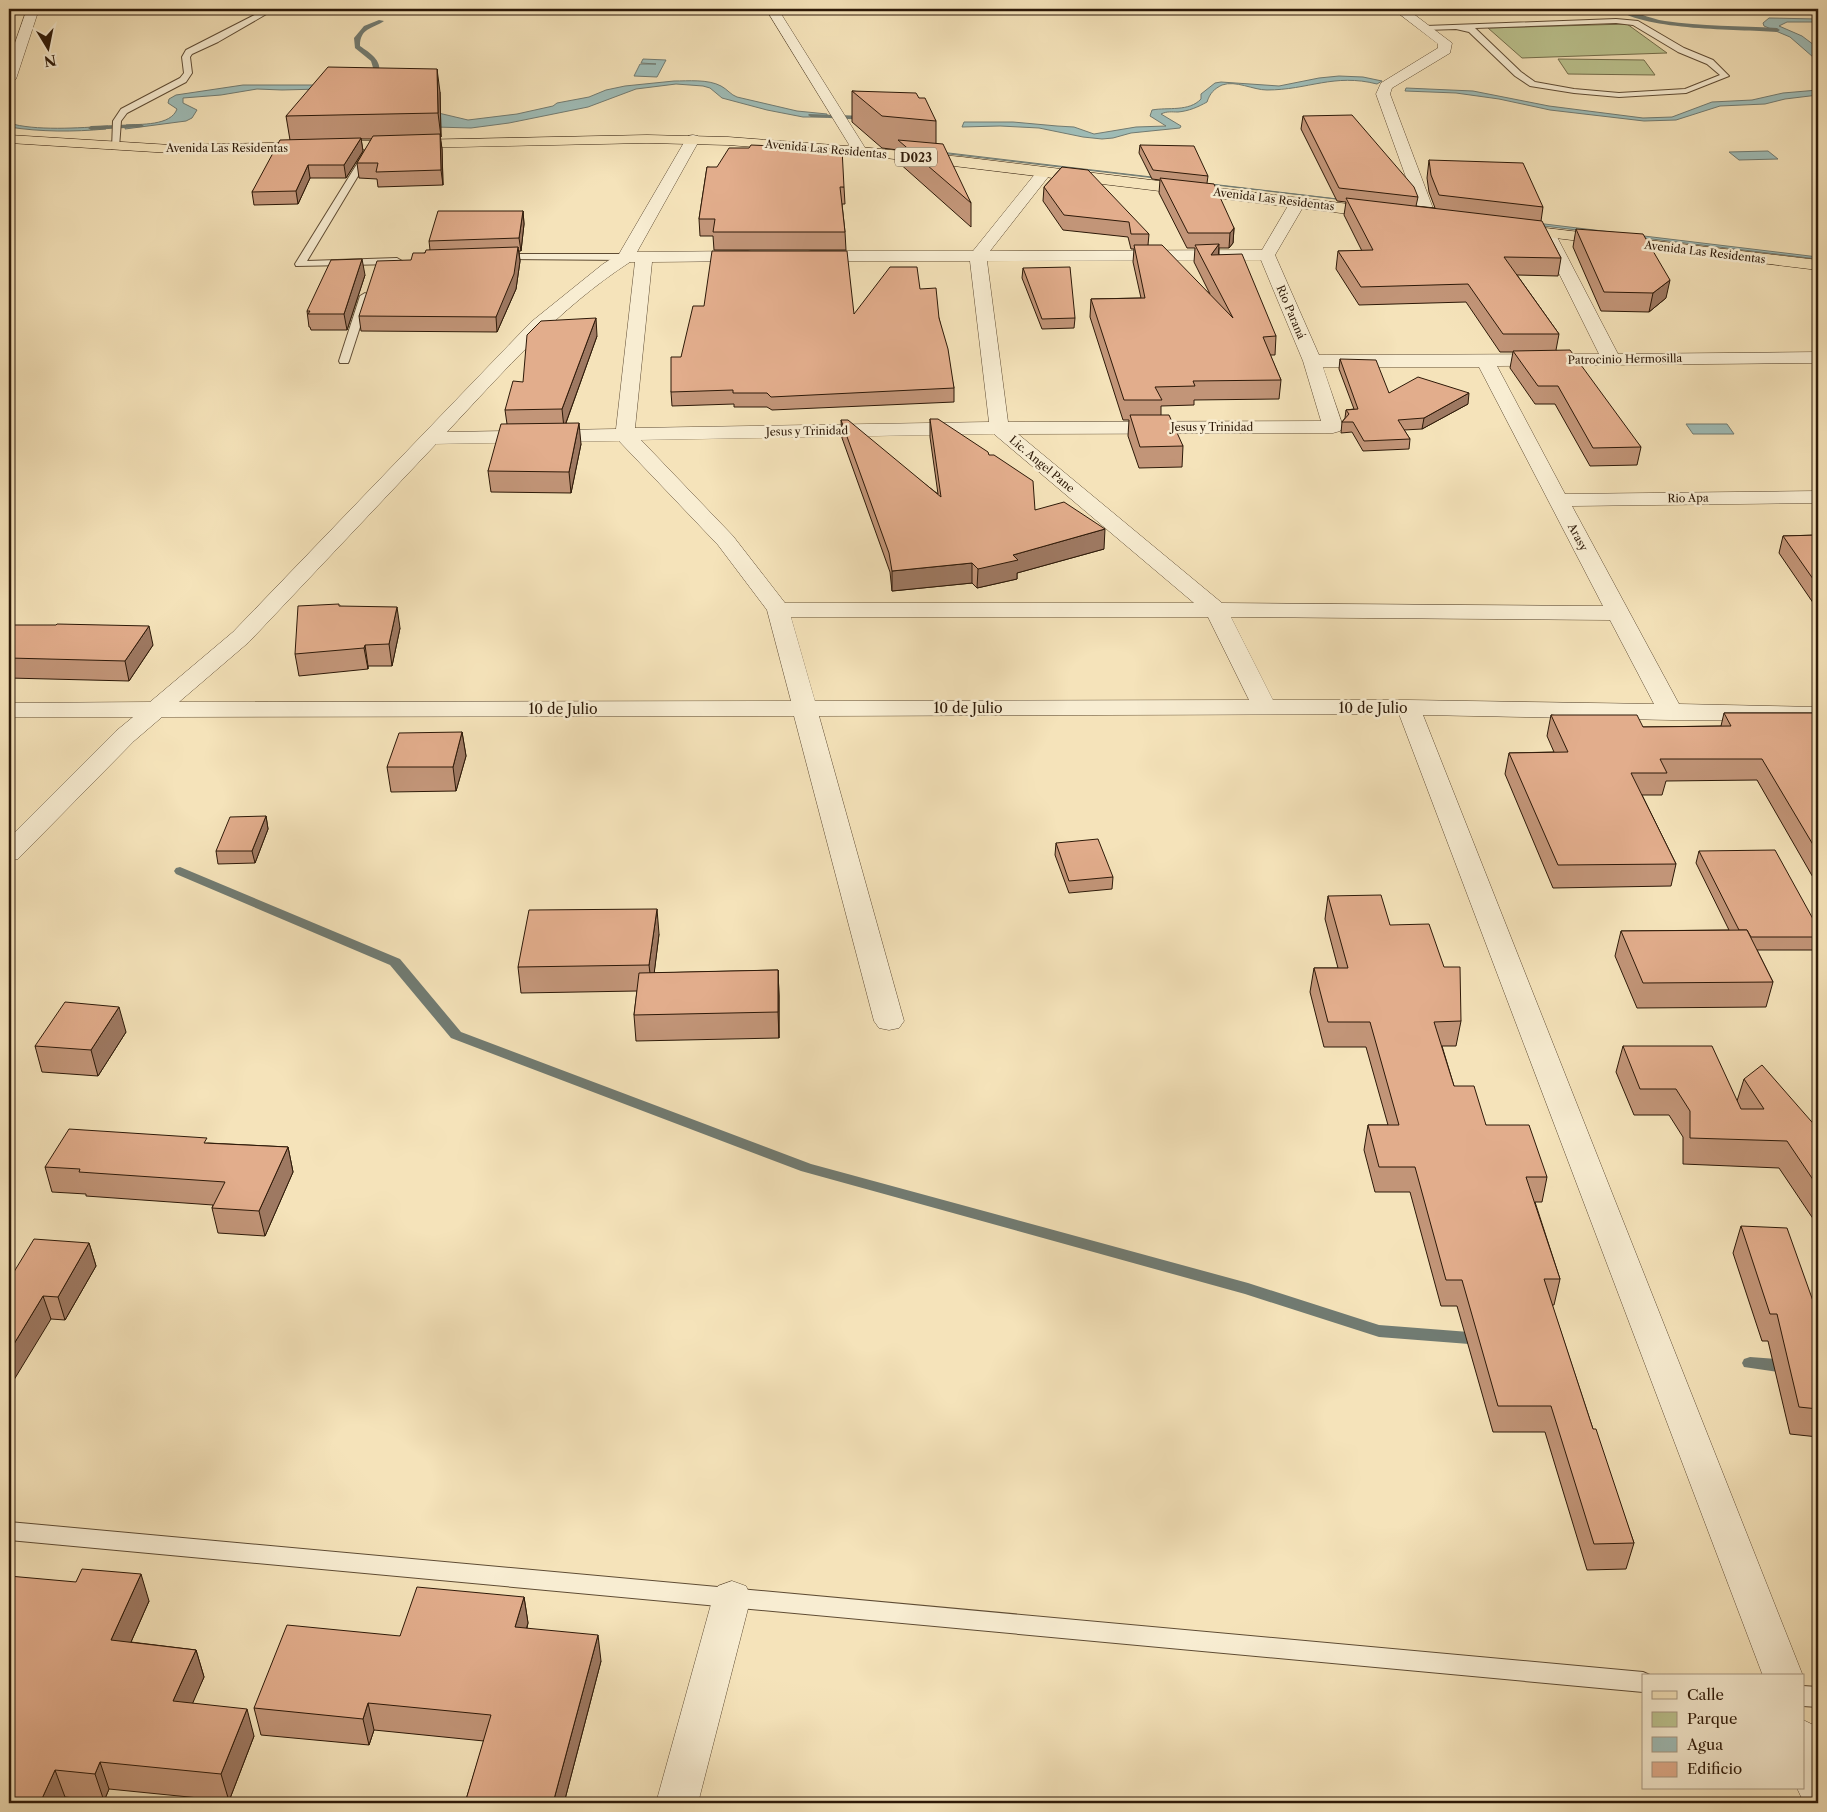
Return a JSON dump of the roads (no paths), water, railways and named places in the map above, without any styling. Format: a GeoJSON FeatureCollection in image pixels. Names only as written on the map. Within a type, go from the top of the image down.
{"type":"FeatureCollection","features":[{"type":"Feature","properties":{"kind":"main road","name":"Avenida Las Residentas"},"geometry":{"type":"LineString","coordinates":[[9,139],[116,141],[237,149],[693,140],[784,144],[1044,172],[1449,221]]}},
{"type":"Feature","properties":{"kind":"main road","name":"Avenida Las Residentas"},"geometry":{"type":"LineString","coordinates":[[1498,227],[1818,265]]}},
{"type":"Feature","properties":{"kind":"street"},"geometry":{"type":"LineString","coordinates":[[9,79],[34,9]]}},
{"type":"Feature","properties":{"kind":"street"},"geometry":{"type":"LineString","coordinates":[[772,9],[860,151]]}},
{"type":"Feature","properties":{"kind":"street"},"geometry":{"type":"LineString","coordinates":[[1399,9],[1445,43],[1446,50],[1386,86],[1383,94],[1429,219]]}},
{"type":"Feature","properties":{"kind":"street"},"geometry":{"type":"LineString","coordinates":[[693,140],[635,257],[625,435],[709,520],[759,581],[778,610],[889,1021]]}},
{"type":"Feature","properties":{"kind":"street"},"geometry":{"type":"LineString","coordinates":[[978,255],[1044,172]]}},
{"type":"Feature","properties":{"kind":"street"},"geometry":{"type":"LineString","coordinates":[[791,256],[1267,255],[1298,202]]}},
{"type":"Feature","properties":{"kind":"street"},"geometry":{"type":"LineString","coordinates":[[1547,233],[1611,359]]}},
{"type":"Feature","properties":{"kind":"street","name":"Lic. Angel Pane"},"geometry":{"type":"LineString","coordinates":[[978,255],[999,428],[1216,610],[1265,708]]}},
{"type":"Feature","properties":{"kind":"street","name":"Rio Paraná"},"geometry":{"type":"LineString","coordinates":[[1267,255],[1312,361],[1333,427]]}},
{"type":"Feature","properties":{"kind":"street"},"geometry":{"type":"LineString","coordinates":[[9,854],[125,736],[241,637],[537,326],[609,268],[635,257],[762,256]]}},
{"type":"Feature","properties":{"kind":"street","name":"Patrocinio Hermosilla"},"geometry":{"type":"LineString","coordinates":[[1312,361],[1818,357]]}},
{"type":"Feature","properties":{"kind":"street","name":"Arasy"},"geometry":{"type":"LineString","coordinates":[[1485,361],[1671,713]]}},
{"type":"Feature","properties":{"kind":"street","name":"Jesus y Trinidad"},"geometry":{"type":"LineString","coordinates":[[431,438],[999,428],[1333,427]]}},
{"type":"Feature","properties":{"kind":"street","name":"Rio Apa"},"geometry":{"type":"LineString","coordinates":[[1558,500],[1818,496]]}},
{"type":"Feature","properties":{"kind":"street"},"geometry":{"type":"LineString","coordinates":[[778,610],[1216,610],[1618,613]]}},
{"type":"Feature","properties":{"kind":"street"},"geometry":{"type":"LineString","coordinates":[[1408,707],[1782,1674]]}},
{"type":"Feature","properties":{"kind":"street","name":"10 de Julio"},"geometry":{"type":"LineString","coordinates":[[9,710],[1408,707],[1671,713],[1818,714]]}},
{"type":"Feature","properties":{"kind":"street"},"geometry":{"type":"LineString","coordinates":[[677,1803],[732,1597]]}},
{"type":"Feature","properties":{"kind":"street"},"geometry":{"type":"LineString","coordinates":[[1804,1741],[1818,1788]]}},
{"type":"Feature","properties":{"kind":"lane"},"geometry":{"type":"LineString","coordinates":[[116,141],[117,121],[124,111],[183,80],[188,73],[186,57],[189,52],[271,9]]}},
{"type":"Feature","properties":{"kind":"lane"},"geometry":{"type":"LineString","coordinates":[[1426,28],[1616,21],[1634,23],[1681,50],[1710,62],[1725,76],[1686,91],[1619,95],[1574,91],[1533,84],[1518,74],[1472,30],[1456,27]]}},
{"type":"Feature","properties":{"kind":"lane"},"geometry":{"type":"LineString","coordinates":[[372,146],[300,264],[375,266],[406,260]]}},
{"type":"Feature","properties":{"kind":"lane"},"geometry":{"type":"LineString","coordinates":[[486,257],[635,257]]}},
{"type":"Feature","properties":{"kind":"lane"},"geometry":{"type":"LineString","coordinates":[[344,360],[368,288]]}},
{"type":"Feature","properties":{"kind":"lane"},"geometry":{"type":"LineString","coordinates":[[9,1531],[1642,1682]]}},
{"type":"Feature","properties":{"kind":"lane"},"geometry":{"type":"LineString","coordinates":[[1804,1696],[1818,1697]]}},
{"type":"Feature","properties":{"kind":"water"},"geometry":{"type":"Polygon","coordinates":[[[1769,18],[1818,19],[1818,22],[1787,22],[1779,26],[1802,36],[1818,48],[1818,74],[1813,57],[1790,37],[1764,26],[1763,23],[1769,18]]]}},
{"type":"Feature","properties":{"kind":"water"},"geometry":{"type":"Polygon","coordinates":[[[643,59],[666,60],[657,77],[634,76],[640,64],[656,64],[641,63],[643,59]]]}},
{"type":"Feature","properties":{"kind":"water"},"geometry":{"type":"Polygon","coordinates":[[[1818,74],[1818,85],[1815,79],[1818,74]]]}},
{"type":"Feature","properties":{"kind":"water"},"geometry":{"type":"Polygon","coordinates":[[[1339,76],[1363,77],[1382,81],[1377,84],[1362,81],[1334,81],[1295,88],[1267,90],[1239,84],[1222,85],[1209,96],[1207,102],[1200,106],[1186,111],[1161,114],[1181,126],[1180,128],[1131,133],[1113,138],[1083,137],[1039,128],[962,127],[964,122],[1013,122],[1074,127],[1094,134],[1136,127],[1166,126],[1150,116],[1152,110],[1191,106],[1201,99],[1201,94],[1215,83],[1221,82],[1279,86],[1339,76]]]}},
{"type":"Feature","properties":{"kind":"water"},"geometry":{"type":"Polygon","coordinates":[[[674,81],[710,82],[721,86],[737,97],[797,111],[827,114],[827,117],[803,117],[767,110],[722,98],[710,88],[703,86],[676,84],[636,89],[588,107],[509,123],[471,128],[435,127],[320,89],[257,89],[221,95],[183,98],[183,103],[197,110],[192,118],[186,121],[125,129],[126,125],[154,123],[174,115],[177,109],[168,103],[169,99],[176,95],[243,85],[320,85],[468,120],[517,114],[553,106],[557,103],[589,97],[606,90],[625,86],[674,81]]]}},
{"type":"Feature","properties":{"kind":"water"},"geometry":{"type":"Polygon","coordinates":[[[1406,88],[1473,91],[1549,106],[1643,118],[1672,117],[1712,102],[1752,100],[1783,93],[1818,90],[1818,95],[1785,99],[1765,104],[1720,106],[1676,120],[1644,121],[1550,110],[1499,99],[1456,93],[1405,91],[1406,88]]]}},
{"type":"Feature","properties":{"kind":"water"},"geometry":{"type":"Polygon","coordinates":[[[9,123],[19,126],[44,128],[108,126],[106,129],[57,131],[9,127],[9,123]]]}},
{"type":"Feature","properties":{"kind":"water"},"geometry":{"type":"Polygon","coordinates":[[[898,147],[1405,207],[897,148],[898,147]]]}},
{"type":"Feature","properties":{"kind":"water"},"geometry":{"type":"Polygon","coordinates":[[[1768,151],[1778,159],[1739,160],[1729,152],[1768,151]]]}},
{"type":"Feature","properties":{"kind":"water"},"geometry":{"type":"Polygon","coordinates":[[[1445,212],[1818,257],[1818,259],[1444,214],[1445,212]]]}},
{"type":"Feature","properties":{"kind":"water"},"geometry":{"type":"Polygon","coordinates":[[[1686,424],[1727,424],[1734,434],[1693,434],[1686,424]]]}},
{"type":"Feature","properties":{"kind":"waterway"},"geometry":{"type":"LineString","coordinates":[[1619,9],[1644,19],[1665,23],[1777,30]]}},
{"type":"Feature","properties":{"kind":"waterway"},"geometry":{"type":"LineString","coordinates":[[368,78],[377,72],[376,64],[374,60],[357,47],[357,38],[366,27],[381,21]]}},
{"type":"Feature","properties":{"kind":"waterway"},"geometry":{"type":"LineString","coordinates":[[811,115],[866,118]]}},
{"type":"Feature","properties":{"kind":"waterway"},"geometry":{"type":"LineString","coordinates":[[91,128],[141,126]]}},
{"type":"Feature","properties":{"kind":"waterway"},"geometry":{"type":"LineString","coordinates":[[180,871],[395,962],[456,1035],[806,1168],[1248,1289],[1379,1331],[1482,1339]]}},
{"type":"Feature","properties":{"kind":"waterway"},"geometry":{"type":"LineString","coordinates":[[1750,1363],[1818,1368]]}}]}
